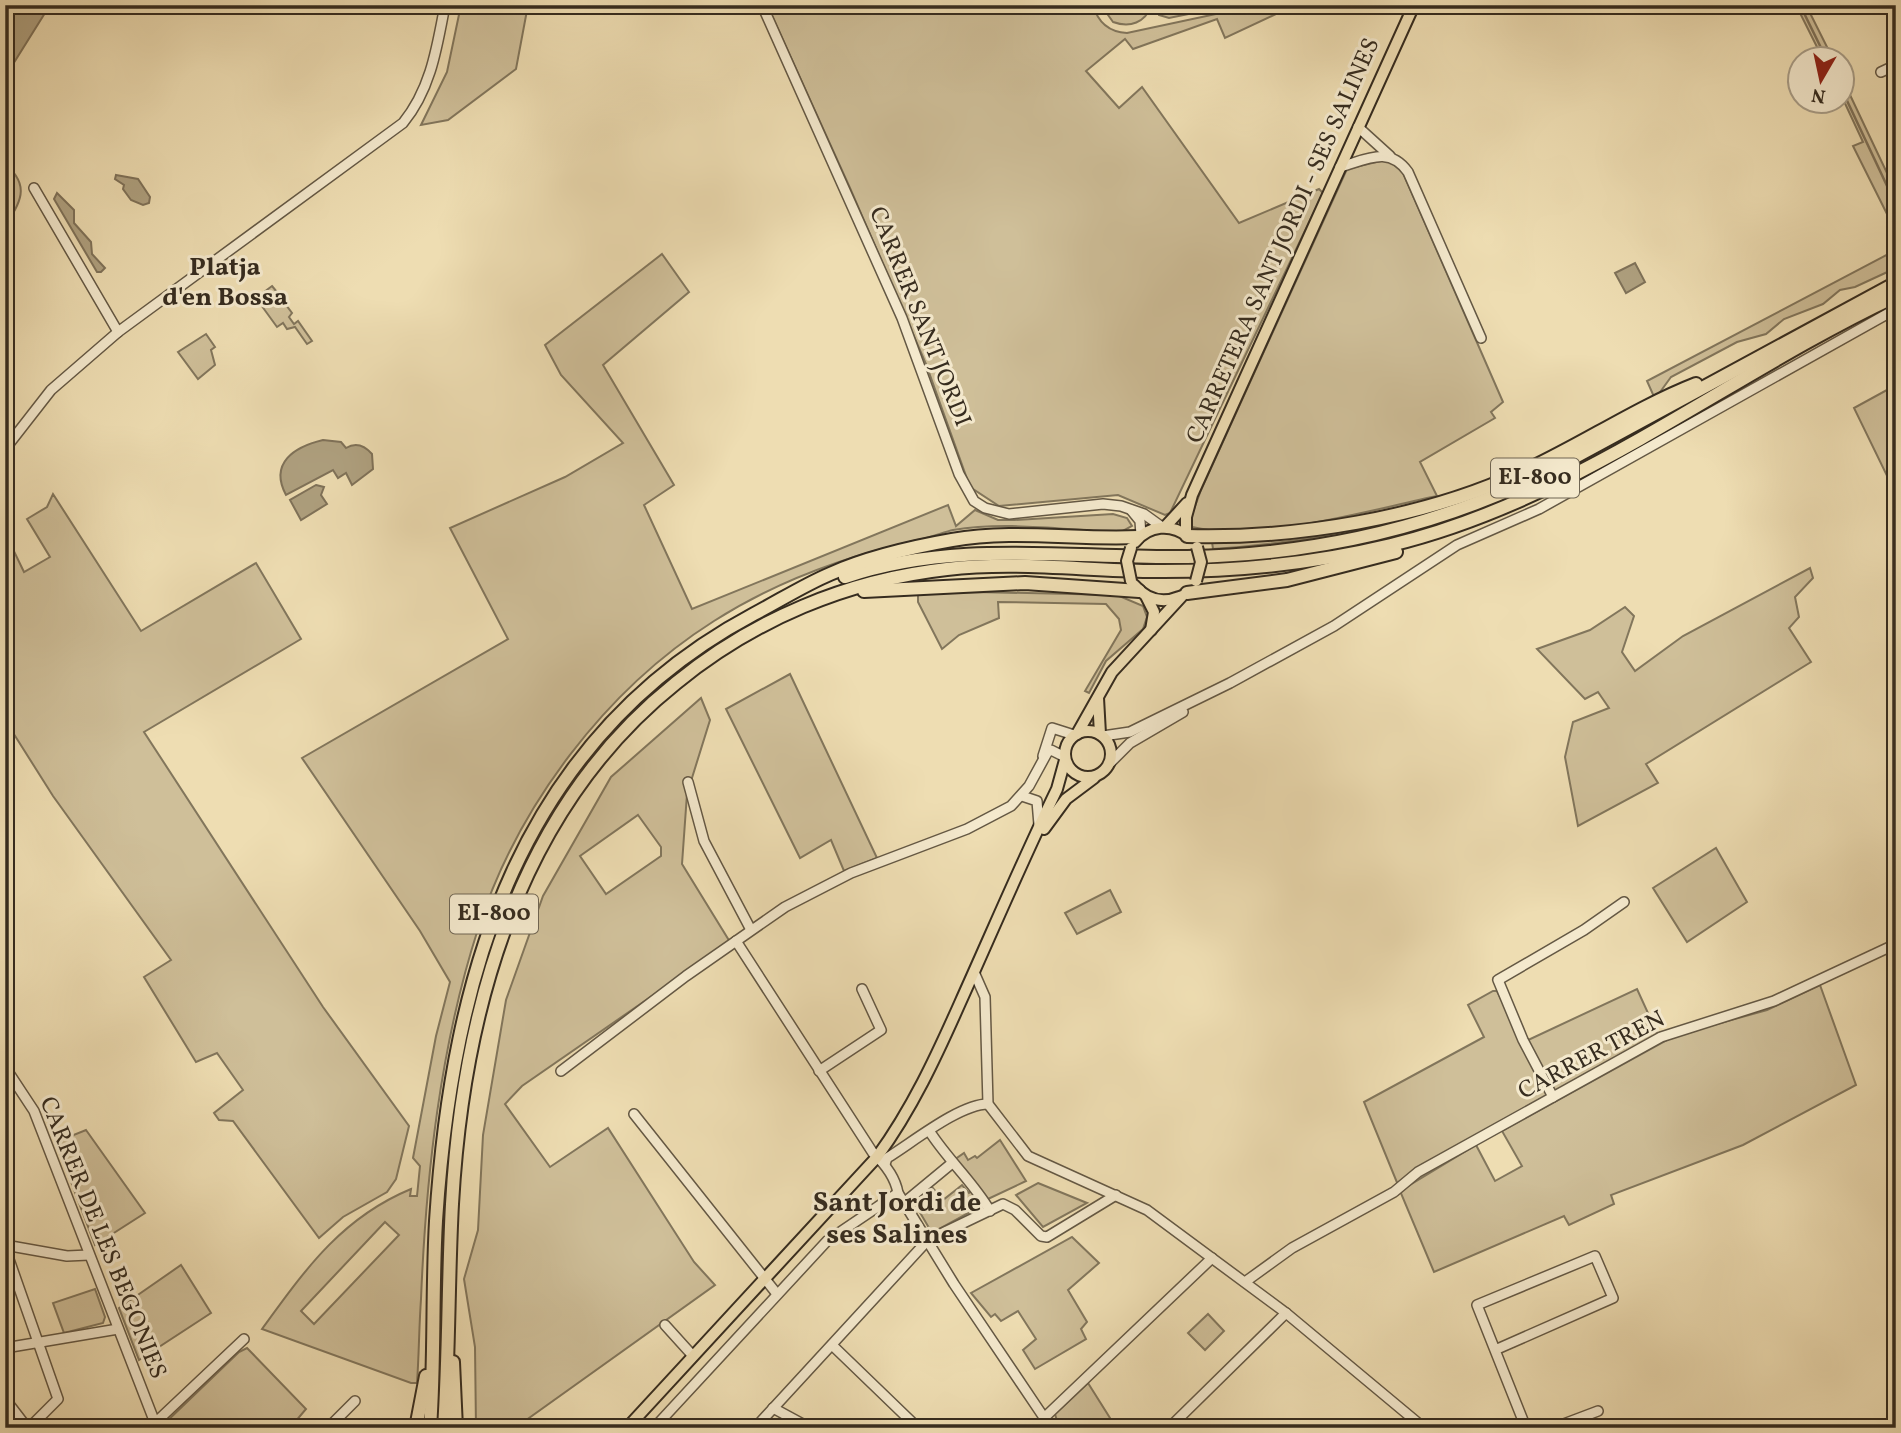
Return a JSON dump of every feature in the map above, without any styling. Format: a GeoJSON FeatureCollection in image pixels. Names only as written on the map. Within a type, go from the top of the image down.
{"type":"FeatureCollection","features":[{"type":"Feature","properties":{"kind":"highway","name":"EI-800"},"geometry":{"type":"LineString","coordinates":[[430,1428],[436,1221],[449,1102],[475,972],[512,870],[559,787],[614,719],[654,682],[702,645],[785,598],[871,570],[950,555],[1018,552],[1230,556],[1317,546],[1392,531],[1517,487],[1580,457],[1736,368],[1896,283]]}},
{"type":"Feature","properties":{"kind":"highway","name":"EI-800"},"geometry":{"type":"LineString","coordinates":[[444,1428],[456,1149],[470,1063],[502,932],[531,861],[551,825],[584,777],[625,729],[662,694],[734,642],[783,615],[836,593],[922,572],[978,566],[1185,571],[1276,566],[1349,554],[1444,530],[1510,505],[1567,478],[1896,296]]}},
{"type":"Feature","properties":{"kind":"highway"},"geometry":{"type":"LineString","coordinates":[[1186,535],[1283,532],[1390,514],[1449,499],[1518,474],[1667,396],[1736,368]]}},
{"type":"Feature","properties":{"kind":"highway"},"geometry":{"type":"LineString","coordinates":[[1184,594],[1310,575],[1394,553],[1444,530]]}},
{"type":"Feature","properties":{"kind":"highway"},"geometry":{"type":"LineString","coordinates":[[785,598],[830,574],[877,557],[950,540],[1029,534],[1137,540]]}},
{"type":"Feature","properties":{"kind":"highway"},"geometry":{"type":"LineString","coordinates":[[836,593],[919,586],[1026,583],[1139,589]]}},
{"type":"Feature","properties":{"kind":"highway"},"geometry":{"type":"LineString","coordinates":[[448,1321],[455,1381],[456,1428]]}},
{"type":"Feature","properties":{"kind":"highway"},"geometry":{"type":"LineString","coordinates":[[416,1428],[433,1345]]}},
{"type":"Feature","properties":{"kind":"main road","name":"CARRETERA SANT JORDI - SES SALINES"},"geometry":{"type":"LineString","coordinates":[[1186,535],[1186,517],[1192,495],[1414,5]]}},
{"type":"Feature","properties":{"kind":"main road","name":"CARRETERA SANT JORDI - SES SALINES"},"geometry":{"type":"LineString","coordinates":[[1163,527],[1179,514],[1192,495]]}},
{"type":"Feature","properties":{"kind":"main road"},"geometry":{"type":"LineString","coordinates":[[627,1428],[764,1280],[881,1161],[918,1094],[1031,848],[1057,789],[1066,746],[1076,735],[1124,656],[1150,632],[1196,581],[1200,567],[1197,547],[1186,535],[1163,527],[1137,540],[1127,561],[1139,589],[1154,612],[1150,632]]}},
{"type":"Feature","properties":{"kind":"main road"},"geometry":{"type":"LineString","coordinates":[[1139,589],[1167,600],[1184,594]]}},
{"type":"Feature","properties":{"kind":"main road"},"geometry":{"type":"LineString","coordinates":[[1031,848],[1066,799],[1111,762],[1111,748],[1097,721],[1099,695]]}},
{"type":"Feature","properties":{"kind":"main road"},"geometry":{"type":"LineString","coordinates":[[1076,735],[1088,731],[1102,735]]}},
{"type":"Feature","properties":{"kind":"main road"},"geometry":{"type":"LineString","coordinates":[[1065,758],[1069,767],[1081,777],[1097,776]]}},
{"type":"Feature","properties":{"kind":"street"},"geometry":{"type":"LineString","coordinates":[[5,449],[51,390],[118,332],[403,123],[417,103],[431,72],[445,5]]}},
{"type":"Feature","properties":{"kind":"street","name":"CARRER SANT JORDI"},"geometry":{"type":"LineString","coordinates":[[762,5],[902,318],[960,474],[974,501],[985,508],[1009,514],[1103,505],[1126,507],[1144,514],[1163,527]]}},
{"type":"Feature","properties":{"kind":"street"},"geometry":{"type":"LineString","coordinates":[[1881,72],[1896,65]]}},
{"type":"Feature","properties":{"kind":"street"},"geometry":{"type":"LineString","coordinates":[[1358,127],[1390,156],[1400,161],[1409,172],[1481,338]]}},
{"type":"Feature","properties":{"kind":"street"},"geometry":{"type":"LineString","coordinates":[[1340,167],[1390,156]]}},
{"type":"Feature","properties":{"kind":"street"},"geometry":{"type":"LineString","coordinates":[[34,188],[118,332]]}},
{"type":"Feature","properties":{"kind":"street"},"geometry":{"type":"LineString","coordinates":[[1111,762],[1130,743],[1178,711],[1334,626],[1457,545],[1539,509],[1896,309]]}},
{"type":"Feature","properties":{"kind":"street"},"geometry":{"type":"LineString","coordinates":[[1126,507],[1140,521],[1137,540]]}},
{"type":"Feature","properties":{"kind":"street"},"geometry":{"type":"LineString","coordinates":[[1102,735],[1130,732],[1178,711]]}},
{"type":"Feature","properties":{"kind":"street"},"geometry":{"type":"LineString","coordinates":[[1040,764],[1052,728],[1076,735]]}},
{"type":"Feature","properties":{"kind":"street"},"geometry":{"type":"LineString","coordinates":[[561,1071],[751,930],[815,890],[886,858],[967,829],[998,813],[1022,796],[1051,750],[1065,758]]}},
{"type":"Feature","properties":{"kind":"street"},"geometry":{"type":"LineString","coordinates":[[688,782],[704,841],[751,930]]}},
{"type":"Feature","properties":{"kind":"street"},"geometry":{"type":"LineString","coordinates":[[1022,796],[1029,796],[1039,806],[1038,831]]}},
{"type":"Feature","properties":{"kind":"street"},"geometry":{"type":"LineString","coordinates":[[1553,1097],[1523,1040],[1498,980],[1584,930],[1624,902]]}},
{"type":"Feature","properties":{"kind":"street"},"geometry":{"type":"LineString","coordinates":[[736,942],[819,1071],[896,1183],[898,1193],[1051,1428]]}},
{"type":"Feature","properties":{"kind":"street","name":"CARRER TREN"},"geometry":{"type":"LineString","coordinates":[[1245,1282],[1292,1248],[1394,1192],[1418,1172],[1661,1037],[1774,1001],[1896,944]]}},
{"type":"Feature","properties":{"kind":"street"},"geometry":{"type":"LineString","coordinates":[[974,972],[985,997],[988,1104],[1028,1156],[1147,1210],[1286,1313],[1422,1427]]}},
{"type":"Feature","properties":{"kind":"street"},"geometry":{"type":"LineString","coordinates":[[819,1071],[881,1030],[862,989]]}},
{"type":"Feature","properties":{"kind":"street","name":"CARRER DE LES BEGONIES"},"geometry":{"type":"LineString","coordinates":[[5,1067],[34,1111],[156,1426]]}},
{"type":"Feature","properties":{"kind":"street"},"geometry":{"type":"LineString","coordinates":[[881,1161],[953,1115],[976,1104],[988,1104]]}},
{"type":"Feature","properties":{"kind":"street"},"geometry":{"type":"LineString","coordinates":[[634,1114],[777,1294]]}},
{"type":"Feature","properties":{"kind":"street"},"geometry":{"type":"LineString","coordinates":[[930,1132],[951,1164],[979,1192],[990,1211]]}},
{"type":"Feature","properties":{"kind":"street"},"geometry":{"type":"LineString","coordinates":[[905,1202],[951,1164]]}},
{"type":"Feature","properties":{"kind":"street"},"geometry":{"type":"LineString","coordinates":[[654,1428],[827,1241],[898,1193]]}},
{"type":"Feature","properties":{"kind":"street"},"geometry":{"type":"LineString","coordinates":[[755,1428],[928,1240],[1003,1205],[1010,1206],[1035,1232],[1047,1237],[1116,1195]]}},
{"type":"Feature","properties":{"kind":"street"},"geometry":{"type":"LineString","coordinates":[[5,1399],[25,1425],[33,1424],[58,1399],[5,1246],[67,1256],[89,1255]]}},
{"type":"Feature","properties":{"kind":"street"},"geometry":{"type":"LineString","coordinates":[[1495,1350],[1613,1298],[1595,1256],[1477,1305],[1526,1428]]}},
{"type":"Feature","properties":{"kind":"street"},"geometry":{"type":"LineString","coordinates":[[1045,1417],[1212,1258]]}},
{"type":"Feature","properties":{"kind":"street"},"geometry":{"type":"LineString","coordinates":[[1169,1428],[1286,1313]]}},
{"type":"Feature","properties":{"kind":"street"},"geometry":{"type":"LineString","coordinates":[[665,1325],[693,1356]]}},
{"type":"Feature","properties":{"kind":"street"},"geometry":{"type":"LineString","coordinates":[[5,1348],[118,1329]]}},
{"type":"Feature","properties":{"kind":"street"},"geometry":{"type":"LineString","coordinates":[[156,1426],[244,1339]]}},
{"type":"Feature","properties":{"kind":"street"},"geometry":{"type":"LineString","coordinates":[[832,1345],[918,1428]]}},
{"type":"Feature","properties":{"kind":"street"},"geometry":{"type":"LineString","coordinates":[[328,1428],[355,1401]]}},
{"type":"Feature","properties":{"kind":"street"},"geometry":{"type":"LineString","coordinates":[[773,1408],[810,1428]]}},
{"type":"Feature","properties":{"kind":"street"},"geometry":{"type":"LineString","coordinates":[[1553,1428],[1568,1425],[1598,1411]]}},
{"type":"Feature","properties":{"kind":"shaded area"},"geometry":{"type":"Polygon","coordinates":[[[5,5],[50,5],[5,77],[5,5]]]}},
{"type":"Feature","properties":{"kind":"shaded area"},"geometry":{"type":"Polygon","coordinates":[[[461,5],[528,5],[516,69],[448,120],[421,125],[447,72],[461,5]]]}},
{"type":"Feature","properties":{"kind":"shaded area"},"geometry":{"type":"Polygon","coordinates":[[[767,5],[1093,5],[1105,25],[1115,31],[1127,33],[1258,5],[1295,5],[1225,38],[1217,19],[1133,49],[1125,39],[1086,71],[1119,108],[1142,87],[1239,223],[1319,189],[1323,193],[1170,513],[1165,515],[1118,495],[999,506],[970,487],[926,364],[767,5]]]}},
{"type":"Feature","properties":{"kind":"shaded area"},"geometry":{"type":"Polygon","coordinates":[[[1101,5],[1152,5],[1141,20],[1125,24],[1113,22],[1101,5]]]}},
{"type":"Feature","properties":{"kind":"shaded area"},"geometry":{"type":"Polygon","coordinates":[[[1159,5],[1233,5],[1169,18],[1159,15],[1159,5]]]}},
{"type":"Feature","properties":{"kind":"shaded area"},"geometry":{"type":"Polygon","coordinates":[[[1796,5],[1806,5],[1826,46],[1816,46],[1796,5]]]}},
{"type":"Feature","properties":{"kind":"shaded area"},"geometry":{"type":"Polygon","coordinates":[[[1856,108],[1896,192],[1896,232],[1853,146],[1863,142],[1851,116],[1856,116],[1856,108]]]}},
{"type":"Feature","properties":{"kind":"shaded area"},"geometry":{"type":"Polygon","coordinates":[[[1389,159],[1403,173],[1503,402],[1491,412],[1495,418],[1420,462],[1437,496],[1281,528],[1219,531],[1192,527],[1190,520],[1201,490],[1347,169],[1389,159]]]}},
{"type":"Feature","properties":{"kind":"shaded area"},"geometry":{"type":"Polygon","coordinates":[[[6,165],[19,180],[21,187],[15,210],[5,226],[6,165]]]}},
{"type":"Feature","properties":{"kind":"shaded area"},"geometry":{"type":"Polygon","coordinates":[[[116,175],[138,179],[150,197],[149,203],[143,205],[131,200],[123,189],[124,185],[115,179],[116,175]]]}},
{"type":"Feature","properties":{"kind":"shaded area"},"geometry":{"type":"Polygon","coordinates":[[[57,193],[74,210],[74,223],[91,242],[92,254],[105,268],[101,272],[97,272],[54,199],[57,193]]]}},
{"type":"Feature","properties":{"kind":"shaded area"},"geometry":{"type":"Polygon","coordinates":[[[1896,250],[1896,268],[1855,287],[1840,290],[1823,304],[1784,319],[1766,334],[1737,342],[1671,377],[1655,399],[1647,381],[1896,250]]]}},
{"type":"Feature","properties":{"kind":"shaded area"},"geometry":{"type":"Polygon","coordinates":[[[662,254],[689,292],[603,365],[674,485],[644,505],[692,609],[948,505],[956,526],[975,510],[998,520],[1113,514],[1127,518],[1132,526],[1121,532],[1015,526],[973,527],[891,546],[838,562],[787,582],[737,607],[674,649],[637,681],[570,755],[541,796],[516,839],[478,929],[465,974],[437,1112],[423,1253],[417,1383],[411,1383],[262,1329],[310,1266],[344,1230],[386,1201],[411,1189],[410,1196],[417,1196],[420,1166],[413,1158],[436,1036],[450,982],[420,931],[302,758],[508,639],[450,528],[565,477],[623,443],[561,375],[545,345],[662,254]],[[385,1222],[301,1311],[314,1324],[399,1235],[385,1222]]]}},
{"type":"Feature","properties":{"kind":"shaded area"},"geometry":{"type":"Polygon","coordinates":[[[1635,263],[1645,282],[1626,293],[1615,273],[1635,263]]]}},
{"type":"Feature","properties":{"kind":"shaded area"},"geometry":{"type":"Polygon","coordinates":[[[272,286],[277,292],[274,296],[279,302],[283,301],[292,313],[289,317],[294,324],[298,321],[312,341],[307,344],[295,327],[287,329],[283,323],[277,327],[256,298],[272,286]]]}},
{"type":"Feature","properties":{"kind":"shaded area"},"geometry":{"type":"Polygon","coordinates":[[[206,334],[215,347],[211,350],[215,365],[198,379],[178,352],[206,334]]]}},
{"type":"Feature","properties":{"kind":"shaded area"},"geometry":{"type":"Polygon","coordinates":[[[1896,385],[1896,479],[1890,482],[1854,408],[1896,385]]]}},
{"type":"Feature","properties":{"kind":"shaded area"},"geometry":{"type":"Polygon","coordinates":[[[323,440],[341,442],[346,448],[353,445],[363,447],[372,454],[373,469],[352,485],[346,473],[338,478],[333,470],[286,495],[281,474],[287,458],[303,447],[323,440]]]}},
{"type":"Feature","properties":{"kind":"shaded area"},"geometry":{"type":"Polygon","coordinates":[[[316,485],[324,487],[321,495],[327,504],[301,520],[290,500],[316,485]]]}},
{"type":"Feature","properties":{"kind":"shaded area"},"geometry":{"type":"Polygon","coordinates":[[[1496,488],[1426,511],[1356,529],[1285,542],[1213,549],[1212,542],[1254,539],[1496,488]]]}},
{"type":"Feature","properties":{"kind":"shaded area"},"geometry":{"type":"Polygon","coordinates":[[[53,494],[141,631],[256,563],[301,639],[144,732],[323,1007],[409,1126],[396,1179],[387,1192],[343,1217],[319,1238],[233,1121],[219,1120],[214,1113],[243,1090],[217,1053],[196,1062],[144,977],[171,960],[53,796],[5,720],[5,545],[10,543],[24,572],[50,557],[27,519],[47,507],[53,494]]]}},
{"type":"Feature","properties":{"kind":"shaded area"},"geometry":{"type":"Polygon","coordinates":[[[1810,568],[1813,578],[1795,597],[1799,617],[1789,628],[1811,662],[1646,764],[1658,783],[1578,826],[1565,757],[1573,722],[1609,708],[1598,692],[1585,699],[1537,649],[1590,630],[1625,607],[1634,616],[1622,652],[1635,671],[1683,636],[1810,568]]]}},
{"type":"Feature","properties":{"kind":"shaded area"},"geometry":{"type":"Polygon","coordinates":[[[918,593],[1117,595],[1143,606],[1147,617],[1143,629],[1106,661],[1089,693],[1085,691],[1121,630],[1119,619],[1106,604],[998,602],[999,618],[959,635],[942,649],[918,602],[918,593]]]}},
{"type":"Feature","properties":{"kind":"shaded area"},"geometry":{"type":"Polygon","coordinates":[[[790,674],[877,858],[844,871],[831,840],[800,858],[726,709],[790,674]]]}},
{"type":"Feature","properties":{"kind":"shaded area"},"geometry":{"type":"Polygon","coordinates":[[[701,698],[710,720],[687,794],[682,864],[730,942],[522,1086],[505,1104],[550,1167],[608,1128],[694,1262],[715,1285],[515,1428],[476,1428],[475,1347],[464,1279],[478,1230],[483,1135],[506,1000],[543,896],[611,777],[701,698]],[[638,815],[580,856],[606,894],[661,856],[661,847],[638,815]]]}},
{"type":"Feature","properties":{"kind":"shaded area"},"geometry":{"type":"Polygon","coordinates":[[[1716,848],[1747,902],[1687,942],[1653,888],[1716,848]]]}},
{"type":"Feature","properties":{"kind":"shaded area"},"geometry":{"type":"Polygon","coordinates":[[[1110,890],[1121,912],[1077,934],[1065,913],[1110,890]]]}},
{"type":"Feature","properties":{"kind":"shaded area"},"geometry":{"type":"Polygon","coordinates":[[[1820,985],[1856,1085],[1743,1145],[1611,1195],[1614,1204],[1569,1225],[1564,1216],[1434,1272],[1400,1191],[1476,1145],[1495,1181],[1522,1166],[1502,1131],[1674,1036],[1767,1010],[1820,985]]]}},
{"type":"Feature","properties":{"kind":"shaded area"},"geometry":{"type":"Polygon","coordinates":[[[1637,989],[1658,1035],[1554,1092],[1526,1041],[1637,989]]]}},
{"type":"Feature","properties":{"kind":"shaded area"},"geometry":{"type":"Polygon","coordinates":[[[1497,991],[1548,1095],[1398,1185],[1364,1102],[1484,1037],[1468,1005],[1497,991]]]}},
{"type":"Feature","properties":{"kind":"shaded area"},"geometry":{"type":"Polygon","coordinates":[[[86,1130],[145,1213],[95,1245],[56,1142],[86,1130]]]}},
{"type":"Feature","properties":{"kind":"shaded area"},"geometry":{"type":"Polygon","coordinates":[[[1000,1140],[1026,1181],[988,1199],[954,1160],[964,1153],[968,1160],[975,1156],[977,1158],[1000,1140]]]}},
{"type":"Feature","properties":{"kind":"shaded area"},"geometry":{"type":"Polygon","coordinates":[[[939,1180],[931,1186],[943,1200],[962,1185],[969,1193],[973,1190],[983,1205],[932,1233],[912,1199],[939,1180]]]}},
{"type":"Feature","properties":{"kind":"shaded area"},"geometry":{"type":"Polygon","coordinates":[[[1038,1183],[1087,1203],[1043,1227],[1016,1195],[1038,1183]]]}},
{"type":"Feature","properties":{"kind":"shaded area"},"geometry":{"type":"Polygon","coordinates":[[[1072,1237],[1099,1263],[1068,1290],[1087,1322],[1081,1329],[1086,1339],[1035,1369],[1023,1350],[1036,1339],[1018,1311],[1001,1321],[995,1314],[991,1317],[971,1293],[1072,1237]]]}},
{"type":"Feature","properties":{"kind":"shaded area"},"geometry":{"type":"Polygon","coordinates":[[[181,1265],[211,1313],[139,1360],[119,1308],[181,1265]]]}},
{"type":"Feature","properties":{"kind":"shaded area"},"geometry":{"type":"Polygon","coordinates":[[[95,1289],[105,1317],[103,1323],[64,1333],[53,1303],[95,1289]]]}},
{"type":"Feature","properties":{"kind":"shaded area"},"geometry":{"type":"Polygon","coordinates":[[[1208,1314],[1224,1331],[1205,1350],[1188,1333],[1208,1314]]]}},
{"type":"Feature","properties":{"kind":"shaded area"},"geometry":{"type":"Polygon","coordinates":[[[247,1348],[306,1409],[290,1428],[166,1428],[164,1424],[239,1352],[247,1348]]]}},
{"type":"Feature","properties":{"kind":"shaded area"},"geometry":{"type":"Polygon","coordinates":[[[1088,1383],[1110,1418],[1103,1428],[1059,1428],[1055,1414],[1088,1383]]]}},
{"type":"Feature","properties":{"kind":"waterway"},"geometry":{"type":"LineString","coordinates":[[1800,5],[1820,46]]}},
{"type":"Feature","properties":{"kind":"waterway"},"geometry":{"type":"LineString","coordinates":[[1854,116],[1896,205]]}},
{"type":"Feature","properties":{"kind":"district","name":"Platja d'en Bossa"},"geometry":{"type":"Point","coordinates":[225,283]}},
{"type":"Feature","properties":{"kind":"district","name":"Sant Jordi de ses Salines"},"geometry":{"type":"Point","coordinates":[897,1219]}}]}
